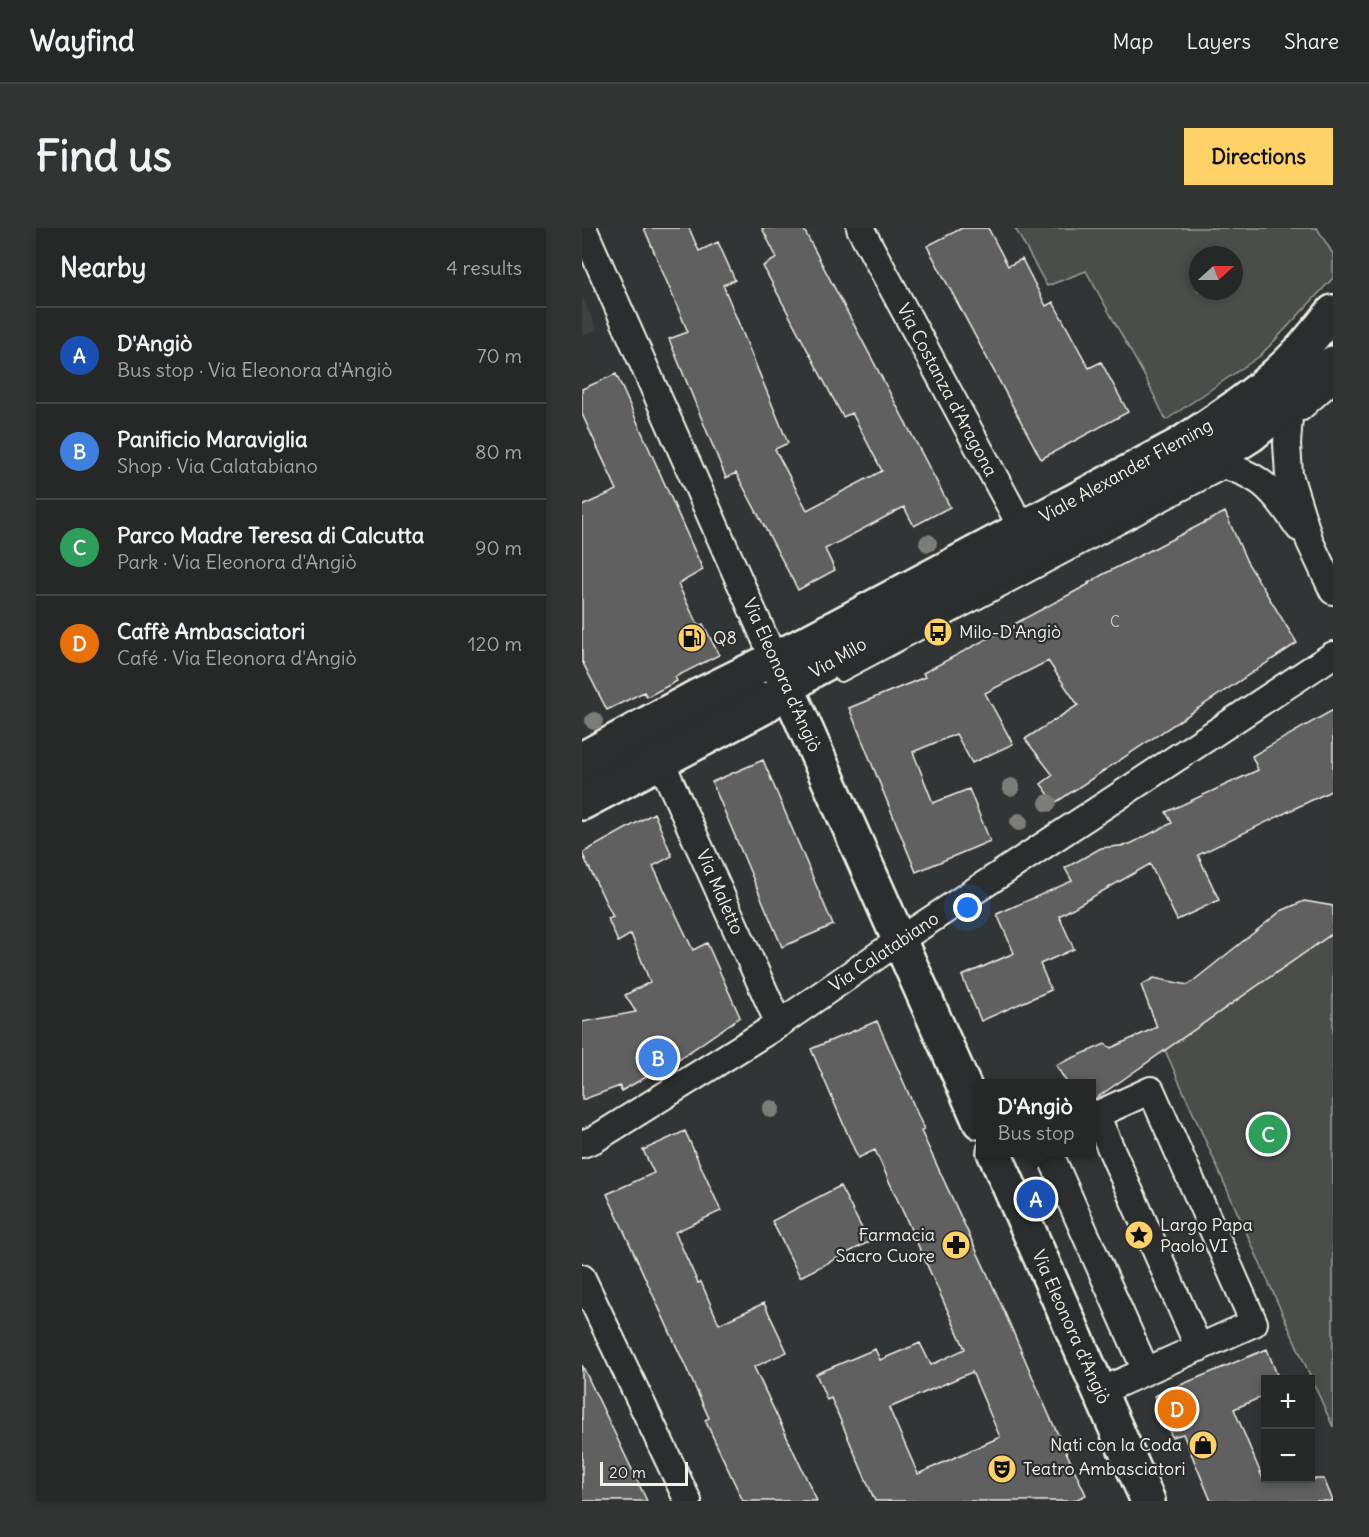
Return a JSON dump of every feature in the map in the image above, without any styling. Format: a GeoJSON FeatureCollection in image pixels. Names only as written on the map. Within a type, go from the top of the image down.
{"type":"FeatureCollection","features":[{"type":"Feature","properties":{"kind":"main road","name":"Viale Alexander Fleming"},"geometry":{"type":"LineString","coordinates":[[1028,540],[1231,411],[1272,378],[1299,352],[1333,312]]}},
{"type":"Feature","properties":{"kind":"main road","name":"Viale Alexander Fleming"},"geometry":{"type":"LineString","coordinates":[[1028,540],[1227,463],[1251,435],[1284,421],[1333,363]]}},
{"type":"Feature","properties":{"kind":"main road","name":"Via Milo"},"geometry":{"type":"LineString","coordinates":[[582,803],[653,743],[698,696],[1028,540]]}},
{"type":"Feature","properties":{"kind":"main road","name":"Via Milo"},"geometry":{"type":"LineString","coordinates":[[582,759],[653,743],[762,708],[812,685],[812,671],[1028,540]]}},
{"type":"Feature","properties":{"kind":"main road","name":"Via Eleonora d'Angiò"},"geometry":{"type":"LineString","coordinates":[[774,659],[812,685],[900,940],[972,1082],[976,1100]]}},
{"type":"Feature","properties":{"kind":"main road","name":"Via Eleonora d'Angiò"},"geometry":{"type":"LineString","coordinates":[[996,1157],[1148,1501]]}},
{"type":"Feature","properties":{"kind":"street","name":"Via Eleonora d'Angiò"},"geometry":{"type":"LineString","coordinates":[[583,228],[774,659]]}},
{"type":"Feature","properties":{"kind":"street","name":"Via Costanza d'Aragona"},"geometry":{"type":"LineString","coordinates":[[860,228],[1028,540]]}},
{"type":"Feature","properties":{"kind":"street"},"geometry":{"type":"LineString","coordinates":[[1284,421],[1289,475],[1311,542],[1333,591]]}},
{"type":"Feature","properties":{"kind":"street"},"geometry":{"type":"LineString","coordinates":[[1227,463],[1260,482],[1281,503],[1311,542]]}},
{"type":"Feature","properties":{"kind":"street","name":"Via Calatabiano"},"geometry":{"type":"LineString","coordinates":[[582,1144],[595,1139],[779,1024],[900,940],[1333,655]]}},
{"type":"Feature","properties":{"kind":"street","name":"Via Maletto"},"geometry":{"type":"LineString","coordinates":[[653,743],[779,1024]]}},
{"type":"Feature","properties":{"kind":"street"},"geometry":{"type":"LineString","coordinates":[[1096,1113],[1151,1090],[1254,1323],[1099,1392]]}},
{"type":"Feature","properties":{"kind":"street"},"geometry":{"type":"LineString","coordinates":[[1096,1118],[1199,1348]]}},
{"type":"Feature","properties":{"kind":"street"},"geometry":{"type":"LineString","coordinates":[[1051,1157],[1146,1371]]}},
{"type":"Feature","properties":{"kind":"street"},"geometry":{"type":"LineString","coordinates":[[582,1278],[589,1310],[688,1501]]}},
{"type":"Feature","properties":{"kind":"lane"},"geometry":{"type":"LineString","coordinates":[[1284,421],[1333,386]]}},
{"type":"Feature","properties":{"kind":"lane"},"geometry":{"type":"LineString","coordinates":[[812,685],[1227,463]]}},
{"type":"Feature","properties":{"kind":"lane"},"geometry":{"type":"LineString","coordinates":[[582,780],[653,743]]}},
{"type":"Feature","properties":{"kind":"shaded area"},"geometry":{"type":"Polygon","coordinates":[[[1015,228],[1317,228],[1333,254],[1333,278],[1260,356],[1166,420],[1145,377],[1086,271],[1047,286],[1015,228]]]}},
{"type":"Feature","properties":{"kind":"shaded area"},"geometry":{"type":"Polygon","coordinates":[[[582,296],[597,330],[582,336],[582,296]]]}},
{"type":"Feature","properties":{"kind":"shaded area"},"geometry":{"type":"Polygon","coordinates":[[[1333,933],[1333,1427],[1315,1387],[1315,1375],[1310,1375],[1165,1050],[1333,933]]]}},
{"type":"Feature","properties":{"kind":"building"},"geometry":{"type":"Polygon","coordinates":[[[644,228],[689,228],[699,251],[718,242],[735,280],[723,285],[788,443],[775,449],[807,510],[882,471],[852,413],[843,417],[763,266],[777,258],[762,228],[803,228],[950,507],[914,526],[904,507],[825,549],[835,570],[798,590],[736,473],[726,478],[669,339],[688,332],[644,228]]]}},
{"type":"Feature","properties":{"kind":"building"},"geometry":{"type":"Polygon","coordinates":[[[962,228],[988,228],[1008,266],[1022,259],[1046,306],[1053,302],[1089,368],[1101,362],[1128,412],[1041,459],[927,246],[962,228]]]}},
{"type":"Feature","properties":{"kind":"building"},"geometry":{"type":"Polygon","coordinates":[[[616,374],[703,570],[678,584],[698,626],[703,624],[719,655],[675,677],[677,681],[647,697],[644,692],[607,710],[582,661],[582,506],[617,490],[582,414],[582,389],[616,374]]]}},
{"type":"Feature","properties":{"kind":"building"},"geometry":{"type":"Polygon","coordinates":[[[1225,512],[1247,562],[1297,643],[1055,803],[1041,784],[1053,775],[1025,739],[1078,705],[1048,661],[985,693],[1013,744],[972,763],[956,734],[913,752],[933,803],[969,789],[990,841],[916,872],[849,708],[925,677],[923,673],[1102,575],[1225,512]]]}},
{"type":"Feature","properties":{"kind":"building"},"geometry":{"type":"Polygon","coordinates":[[[1333,710],[1333,790],[1198,855],[1219,900],[1177,920],[1150,864],[1059,916],[1074,949],[1040,964],[1051,990],[981,1021],[962,976],[1014,953],[997,914],[1072,881],[1065,868],[1101,848],[1128,845],[1172,823],[1166,812],[1258,770],[1252,756],[1333,710]]]}},
{"type":"Feature","properties":{"kind":"building"},"geometry":{"type":"Polygon","coordinates":[[[763,760],[833,925],[782,947],[712,782],[763,760]]]}},
{"type":"Feature","properties":{"kind":"building"},"geometry":{"type":"Polygon","coordinates":[[[654,813],[672,856],[653,866],[693,950],[707,943],[740,1017],[682,1057],[621,1091],[620,1086],[582,1100],[582,1022],[636,1012],[625,995],[650,982],[631,934],[618,942],[608,919],[613,917],[582,853],[654,813]]]}},
{"type":"Feature","properties":{"kind":"building"},"geometry":{"type":"Polygon","coordinates":[[[1304,901],[1333,906],[1333,933],[1096,1098],[1096,1079],[1065,1079],[1056,1065],[1105,1044],[1111,1048],[1157,1027],[1141,985],[1154,978],[1188,985],[1281,911],[1304,901]]]}},
{"type":"Feature","properties":{"kind":"building"},"geometry":{"type":"Polygon","coordinates":[[[877,1021],[924,1129],[921,1131],[1086,1495],[1073,1501],[875,1501],[831,1398],[827,1400],[816,1374],[875,1349],[880,1360],[920,1343],[931,1365],[965,1349],[875,1150],[858,1158],[811,1049],[877,1021]],[[972,1372],[889,1408],[918,1474],[1000,1437],[972,1372]]]}},
{"type":"Feature","properties":{"kind":"building"},"geometry":{"type":"Polygon","coordinates":[[[685,1131],[721,1211],[675,1232],[698,1283],[701,1282],[719,1324],[764,1303],[787,1352],[754,1367],[817,1501],[743,1501],[705,1420],[709,1418],[607,1194],[654,1173],[643,1150],[685,1131]]]}},
{"type":"Feature","properties":{"kind":"building"},"geometry":{"type":"Polygon","coordinates":[[[840,1186],[869,1242],[800,1277],[772,1221],[840,1186]]]}},
{"type":"Feature","properties":{"kind":"building"},"geometry":{"type":"Polygon","coordinates":[[[1267,1349],[1277,1375],[1261,1375],[1261,1397],[1234,1409],[1261,1474],[1261,1483],[1315,1483],[1315,1479],[1324,1479],[1333,1501],[1211,1501],[1183,1434],[1172,1437],[1154,1396],[1267,1349]]]}},
{"type":"Feature","properties":{"kind":"building"},"geometry":{"type":"Polygon","coordinates":[[[582,1365],[605,1413],[647,1501],[582,1501],[582,1365]]]}},
{"type":"Feature","properties":{"kind":"place","name":"Milo-D'Angiò"},"geometry":{"type":"Point","coordinates":[938,632]}},
{"type":"Feature","properties":{"kind":"place","name":"Q8"},"geometry":{"type":"Point","coordinates":[692,638]}},
{"type":"Feature","properties":{"kind":"place","name":"Panificio Maraviglia"},"geometry":{"type":"Point","coordinates":[658,1058]}},
{"type":"Feature","properties":{"kind":"place","name":"Parco Madre Teresa di Calcutta"},"geometry":{"type":"Point","coordinates":[1268,1134]}},
{"type":"Feature","properties":{"kind":"place","name":"D'Angiò"},"geometry":{"type":"Point","coordinates":[1036,1199]}},
{"type":"Feature","properties":{"kind":"place","name":"Largo Papa Paolo VI"},"geometry":{"type":"Point","coordinates":[1139,1235]}},
{"type":"Feature","properties":{"kind":"place","name":"Farmacia Sacro Cuore"},"geometry":{"type":"Point","coordinates":[956,1245]}},
{"type":"Feature","properties":{"kind":"place","name":"Caffè Ambasciatori"},"geometry":{"type":"Point","coordinates":[1177,1409]}},
{"type":"Feature","properties":{"kind":"place","name":"Nati con la Coda"},"geometry":{"type":"Point","coordinates":[1203,1445]}},
{"type":"Feature","properties":{"kind":"place","name":"Teatro Ambasciatori"},"geometry":{"type":"Point","coordinates":[1002,1469]}}]}
